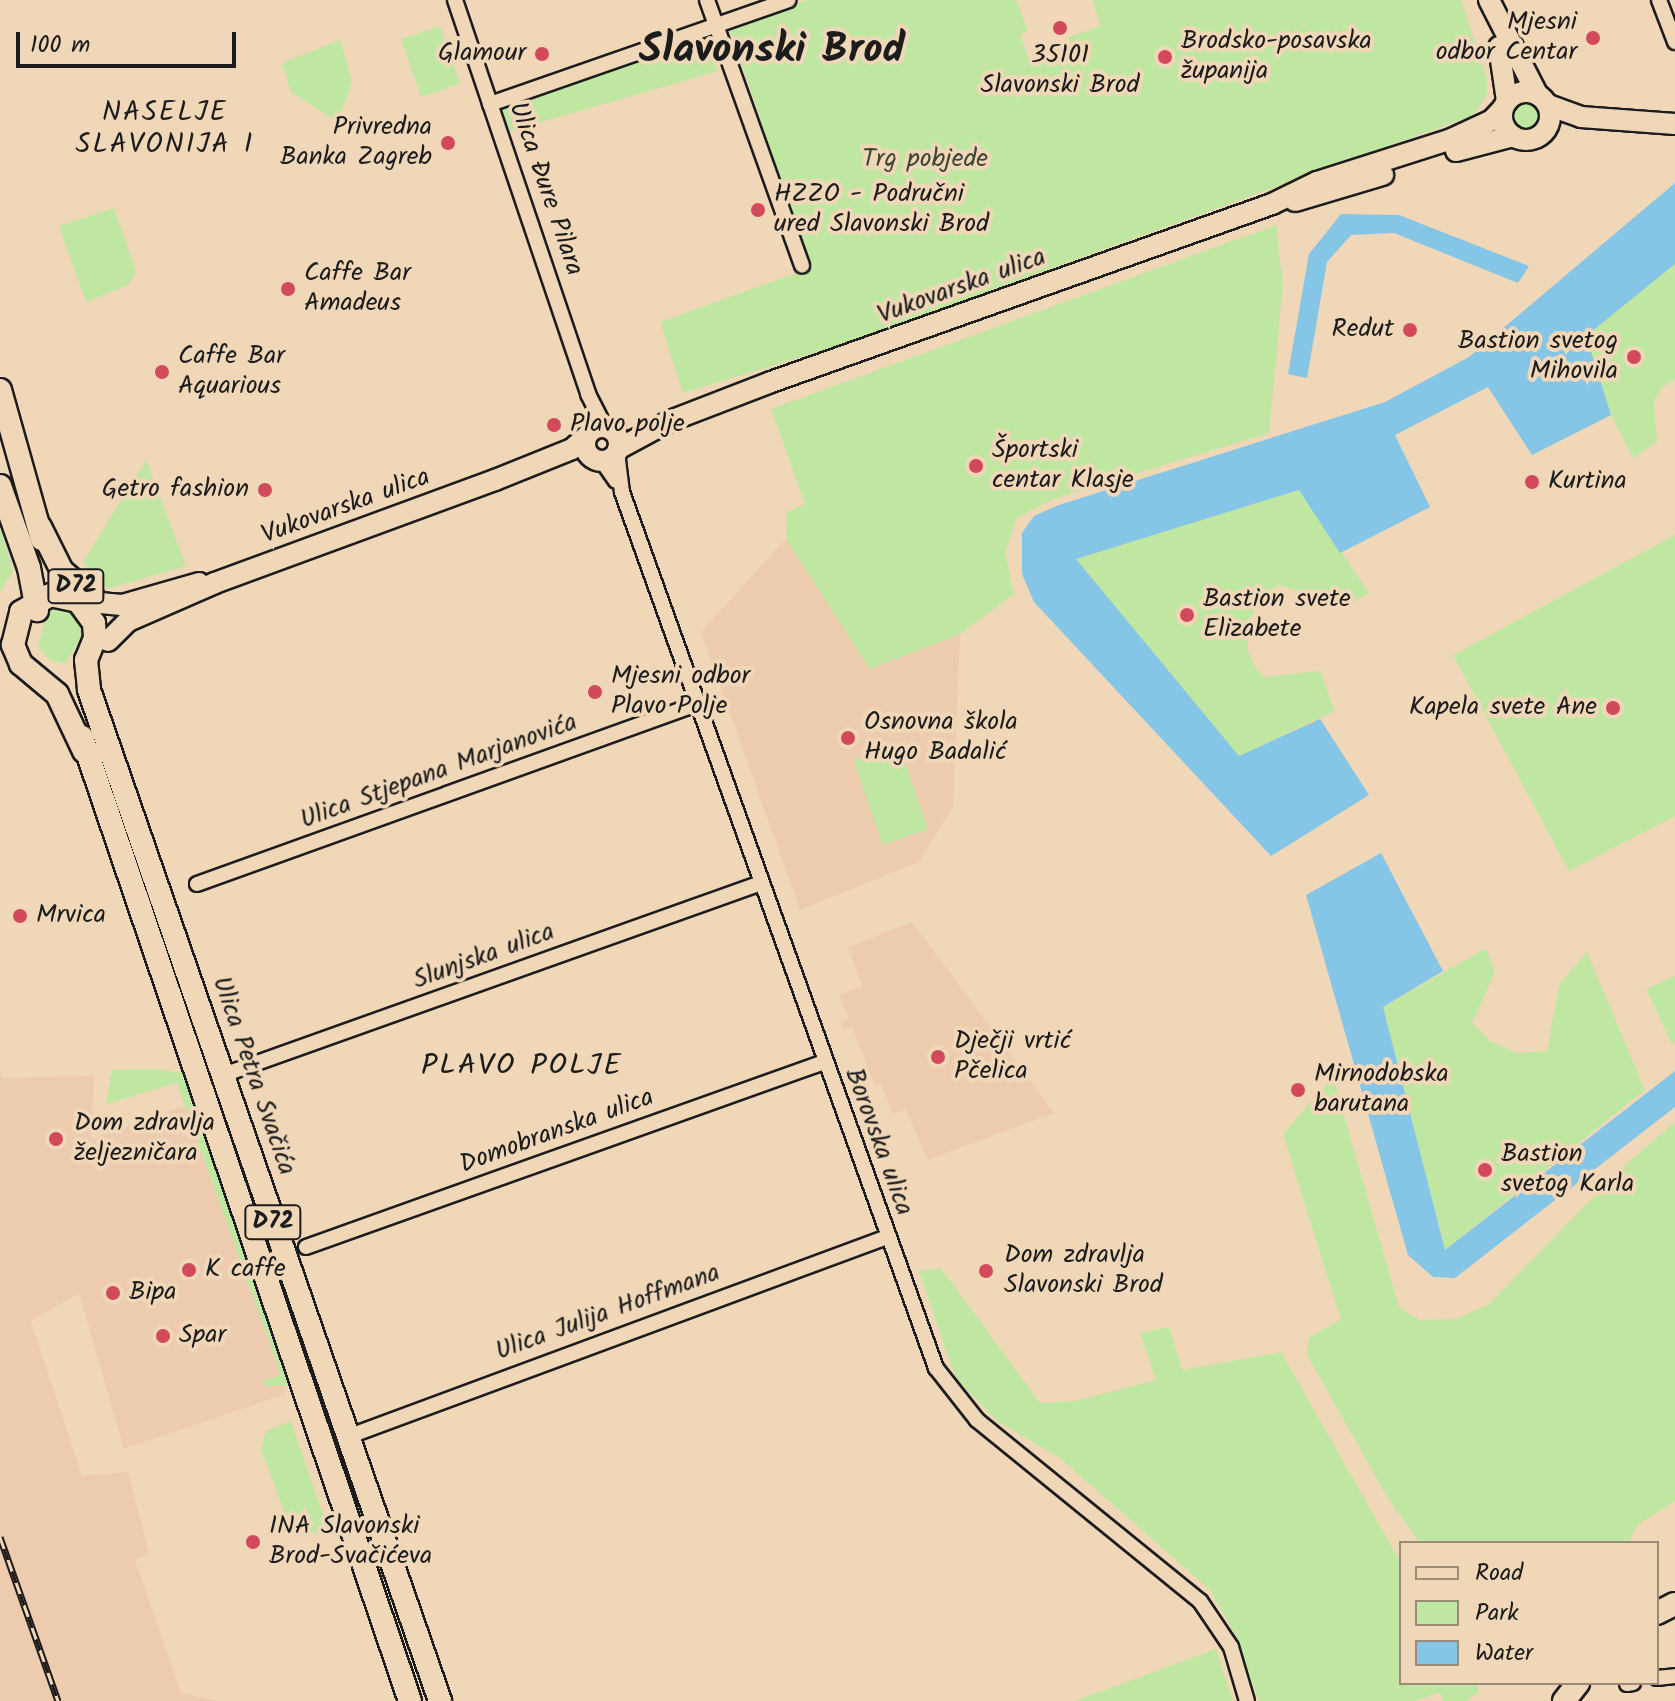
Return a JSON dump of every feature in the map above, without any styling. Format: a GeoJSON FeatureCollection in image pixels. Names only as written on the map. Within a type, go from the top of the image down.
{"type":"FeatureCollection","features":[{"type":"Feature","properties":{"kind":"main road"},"geometry":{"type":"LineString","coordinates":[[1489,0],[1543,99],[1550,121],[1541,135]]}},
{"type":"Feature","properties":{"kind":"main road"},"geometry":{"type":"LineString","coordinates":[[1489,0],[1507,76],[1504,123],[1513,136],[1527,140],[1541,135],[1636,123]]}},
{"type":"Feature","properties":{"kind":"main road"},"geometry":{"type":"LineString","coordinates":[[1505,104],[1521,92],[1543,99],[1570,115],[1675,124]]}},
{"type":"Feature","properties":{"kind":"main road","name":"Vukovarska ulica"},"geometry":{"type":"LineString","coordinates":[[495,480],[608,455],[670,421],[1272,204],[1317,182],[1475,130],[1505,104]]}},
{"type":"Feature","properties":{"kind":"main road","name":"Vukovarska ulica"},"geometry":{"type":"LineString","coordinates":[[1272,204],[1323,195],[1513,136]]}},
{"type":"Feature","properties":{"kind":"main road","name":"D72"},"geometry":{"type":"LineString","coordinates":[[0,390],[52,574],[95,631],[91,665]]}},
{"type":"Feature","properties":{"kind":"main road","name":"Vukovarska ulica"},"geometry":{"type":"LineString","coordinates":[[108,641],[128,621],[215,583],[495,480],[572,449],[597,431],[670,421]]}},
{"type":"Feature","properties":{"kind":"main road"},"geometry":{"type":"LineString","coordinates":[[597,431],[608,455]]}},
{"type":"Feature","properties":{"kind":"main road"},"geometry":{"type":"LineString","coordinates":[[597,431],[585,448],[608,455]]}},
{"type":"Feature","properties":{"kind":"main road","name":"D72"},"geometry":{"type":"LineString","coordinates":[[0,486],[31,603],[25,646],[33,662],[52,673],[70,701],[84,751],[410,1701]]}},
{"type":"Feature","properties":{"kind":"main road","name":"D72"},"geometry":{"type":"LineString","coordinates":[[40,527],[62,571],[102,606],[108,641],[91,665]]}},
{"type":"Feature","properties":{"kind":"main road","name":"Vukovarska ulica"},"geometry":{"type":"LineString","coordinates":[[73,598],[102,606],[122,605],[193,583],[215,583]]}},
{"type":"Feature","properties":{"kind":"main road","name":"D72"},"geometry":{"type":"LineString","coordinates":[[73,598],[31,603],[14,627],[16,655],[57,694],[84,751]]}},
{"type":"Feature","properties":{"kind":"main road"},"geometry":{"type":"LineString","coordinates":[[52,673],[91,665]]}},
{"type":"Feature","properties":{"kind":"main road","name":"Ulica Petra Svačića"},"geometry":{"type":"LineString","coordinates":[[91,665],[111,741],[223,1075],[440,1701]]}},
{"type":"Feature","properties":{"kind":"main road"},"geometry":{"type":"LineString","coordinates":[[1564,1701],[1576,1685]]}},
{"type":"Feature","properties":{"kind":"street","name":"Ulica Đure Pilara"},"geometry":{"type":"LineString","coordinates":[[455,0],[588,394],[597,431]]}},
{"type":"Feature","properties":{"kind":"street"},"geometry":{"type":"LineString","coordinates":[[707,0],[802,265]]}},
{"type":"Feature","properties":{"kind":"street"},"geometry":{"type":"LineString","coordinates":[[490,104],[788,0]]}},
{"type":"Feature","properties":{"kind":"street"},"geometry":{"type":"LineString","coordinates":[[1659,0],[1675,42]]}},
{"type":"Feature","properties":{"kind":"street","name":"Borovska ulica"},"geometry":{"type":"LineString","coordinates":[[608,455],[887,1237],[944,1381],[977,1420],[1190,1590],[1231,1647],[1247,1701]]}},
{"type":"Feature","properties":{"kind":"street","name":"Ulica Stjepana Marjanovića"},"geometry":{"type":"LineString","coordinates":[[197,884],[697,704]]}},
{"type":"Feature","properties":{"kind":"street","name":"Slunjska ulica"},"geometry":{"type":"LineString","coordinates":[[223,1075],[761,883]]}},
{"type":"Feature","properties":{"kind":"street","name":"Domobranska ulica"},"geometry":{"type":"LineString","coordinates":[[306,1247],[824,1062]]}},
{"type":"Feature","properties":{"kind":"street","name":"Ulica Julija Hoffmana"},"geometry":{"type":"LineString","coordinates":[[347,1437],[887,1237]]}},
{"type":"Feature","properties":{"kind":"shaded area","name":"Osnovna škola Hugo Badalić"},"geometry":{"type":"Polygon","coordinates":[[[786,539],[870,669],[960,634],[953,807],[919,862],[800,910],[701,632],[786,539]]]}},
{"type":"Feature","properties":{"kind":"shaded area","name":"Dječji vrtić Pčelica"},"geometry":{"type":"Polygon","coordinates":[[[912,922],[1054,1113],[927,1160],[906,1109],[893,1114],[881,1084],[875,1086],[852,1027],[844,1030],[841,1022],[848,1018],[839,995],[862,986],[848,947],[912,922]]]}},
{"type":"Feature","properties":{"kind":"shaded area"},"geometry":{"type":"Polygon","coordinates":[[[0,1072],[3,1078],[94,1076],[91,1139],[185,1106],[281,1375],[286,1394],[124,1449],[79,1293],[31,1321],[82,1476],[128,1472],[149,1553],[135,1560],[181,1693],[219,1701],[0,1701],[0,1072]]]}},
{"type":"Feature","properties":{"kind":"green space","name":"Trg pobjede"},"geometry":{"type":"Polygon","coordinates":[[[808,0],[1016,0],[1028,31],[1020,35],[1030,61],[1071,47],[1069,37],[1101,26],[1092,0],[1461,0],[1487,79],[1487,95],[1472,116],[837,346],[683,393],[660,322],[811,268],[729,27],[808,0]]]}},
{"type":"Feature","properties":{"kind":"green space"},"geometry":{"type":"Polygon","coordinates":[[[440,26],[460,84],[421,97],[401,39],[440,26]]]}},
{"type":"Feature","properties":{"kind":"green space"},"geometry":{"type":"Polygon","coordinates":[[[707,37],[717,72],[509,131],[499,97],[707,37]]]}},
{"type":"Feature","properties":{"kind":"green space"},"geometry":{"type":"Polygon","coordinates":[[[340,40],[352,82],[338,122],[291,92],[282,63],[340,40]]]}},
{"type":"Feature","properties":{"kind":"green space"},"geometry":{"type":"Polygon","coordinates":[[[1526,101],[1537,105],[1541,116],[1537,127],[1526,131],[1515,127],[1511,116],[1515,105],[1526,101]]]}},
{"type":"Feature","properties":{"kind":"green space"},"geometry":{"type":"Polygon","coordinates":[[[114,208],[136,271],[128,285],[86,302],[59,226],[114,208]]]}},
{"type":"Feature","properties":{"kind":"green space","name":"Športski centar Klasje"},"geometry":{"type":"Polygon","coordinates":[[[1276,225],[1283,285],[1269,433],[1053,499],[1017,518],[1005,552],[1014,594],[960,634],[870,669],[786,539],[787,512],[805,504],[771,409],[1276,225]]]}},
{"type":"Feature","properties":{"kind":"green space","name":"Bastion svetog Mihovila"},"geometry":{"type":"Polygon","coordinates":[[[1675,264],[1675,379],[1662,387],[1654,401],[1657,442],[1633,458],[1611,415],[1585,336],[1675,264]]]}},
{"type":"Feature","properties":{"kind":"green space"},"geometry":{"type":"Polygon","coordinates":[[[146,460],[186,566],[107,589],[83,562],[146,460]]]}},
{"type":"Feature","properties":{"kind":"green space","name":"Bastion svete Elizabete"},"geometry":{"type":"Polygon","coordinates":[[[1299,490],[1369,593],[1346,606],[1279,585],[1261,596],[1248,624],[1248,650],[1256,669],[1265,677],[1320,671],[1335,711],[1239,756],[1076,559],[1299,490]]]}},
{"type":"Feature","properties":{"kind":"green space"},"geometry":{"type":"Polygon","coordinates":[[[0,527],[13,571],[0,592],[0,527]]]}},
{"type":"Feature","properties":{"kind":"green space"},"geometry":{"type":"Polygon","coordinates":[[[1675,535],[1675,816],[1569,871],[1453,655],[1675,535]]]}},
{"type":"Feature","properties":{"kind":"green space"},"geometry":{"type":"Polygon","coordinates":[[[60,608],[72,610],[84,628],[83,638],[65,663],[51,661],[38,646],[48,611],[60,608]]]}},
{"type":"Feature","properties":{"kind":"green space"},"geometry":{"type":"Polygon","coordinates":[[[899,745],[928,829],[883,845],[854,761],[899,745]]]}},
{"type":"Feature","properties":{"kind":"green space","name":"Bastion svetog Karla"},"geometry":{"type":"Polygon","coordinates":[[[1486,948],[1495,972],[1472,1023],[1490,1041],[1518,1053],[1547,1051],[1559,985],[1587,952],[1645,1090],[1445,1250],[1383,1007],[1486,948]]]}},
{"type":"Feature","properties":{"kind":"green space"},"geometry":{"type":"Polygon","coordinates":[[[1675,976],[1675,1043],[1672,1044],[1646,989],[1675,976]]]}},
{"type":"Feature","properties":{"kind":"green space"},"geometry":{"type":"Polygon","coordinates":[[[152,1069],[186,1073],[290,1385],[264,1386],[263,1381],[281,1375],[177,1083],[106,1104],[112,1070],[152,1069]]]}},
{"type":"Feature","properties":{"kind":"green space"},"geometry":{"type":"Polygon","coordinates":[[[1333,1077],[1399,1307],[1419,1320],[1456,1319],[1489,1304],[1623,1167],[1675,1122],[1675,1501],[1637,1525],[1630,1541],[1419,1541],[1389,1500],[1307,1355],[1309,1337],[1341,1320],[1283,1134],[1333,1077]]]}},
{"type":"Feature","properties":{"kind":"green space"},"geometry":{"type":"Polygon","coordinates":[[[941,1268],[1040,1403],[1076,1401],[1156,1380],[1140,1333],[1169,1327],[1182,1370],[1281,1352],[1399,1559],[1399,1685],[1476,1685],[1479,1691],[1467,1701],[1443,1701],[1440,1692],[1415,1701],[1259,1701],[1233,1630],[1209,1589],[1060,1458],[997,1421],[956,1379],[919,1271],[941,1268]]]}},
{"type":"Feature","properties":{"kind":"green space"},"geometry":{"type":"Polygon","coordinates":[[[291,1421],[328,1529],[303,1536],[289,1525],[261,1449],[266,1431],[291,1421]]]}},
{"type":"Feature","properties":{"kind":"green space"},"geometry":{"type":"Polygon","coordinates":[[[1216,1649],[1233,1701],[1074,1701],[1108,1689],[1216,1649]]]}},
{"type":"Feature","properties":{"kind":"water"},"geometry":{"type":"Polygon","coordinates":[[[1675,183],[1675,264],[1586,336],[1611,415],[1532,455],[1488,387],[1395,435],[1430,507],[1340,553],[1299,490],[1076,559],[1239,756],[1320,719],[1369,795],[1271,856],[1034,602],[1022,574],[1022,533],[1034,516],[1059,505],[1385,402],[1469,357],[1675,183]]]}},
{"type":"Feature","properties":{"kind":"water"},"geometry":{"type":"Polygon","coordinates":[[[1341,214],[1399,215],[1529,266],[1518,283],[1394,233],[1351,235],[1327,262],[1307,378],[1288,374],[1309,254],[1341,214]]]}},
{"type":"Feature","properties":{"kind":"water"},"geometry":{"type":"Polygon","coordinates":[[[1381,853],[1443,971],[1383,1007],[1445,1250],[1675,1071],[1675,1107],[1455,1278],[1433,1277],[1408,1255],[1306,895],[1381,853]]]}},
{"type":"Feature","properties":{"kind":"railway"},"geometry":{"type":"LineString","coordinates":[[0,1537],[58,1701]]}},
{"type":"Feature","properties":{"kind":"place","name":"35101 Slavonski Brod"},"geometry":{"type":"Point","coordinates":[1060,28]}},
{"type":"Feature","properties":{"kind":"place","name":"Mjesni odbor Centar"},"geometry":{"type":"Point","coordinates":[1593,38]}},
{"type":"Feature","properties":{"kind":"place","name":"Glamour"},"geometry":{"type":"Point","coordinates":[542,54]}},
{"type":"Feature","properties":{"kind":"place","name":"Brodsko-posavska županija"},"geometry":{"type":"Point","coordinates":[1165,57]}},
{"type":"Feature","properties":{"kind":"place","name":"Privredna Banka Zagreb"},"geometry":{"type":"Point","coordinates":[448,143]}},
{"type":"Feature","properties":{"kind":"place","name":"HZZO - Područni ured Slavonski Brod"},"geometry":{"type":"Point","coordinates":[758,210]}},
{"type":"Feature","properties":{"kind":"place","name":"Caffe Bar Amadeus"},"geometry":{"type":"Point","coordinates":[288,289]}},
{"type":"Feature","properties":{"kind":"place","name":"Redut"},"geometry":{"type":"Point","coordinates":[1410,330]}},
{"type":"Feature","properties":{"kind":"place","name":"Bastion svetog Mihovila"},"geometry":{"type":"Point","coordinates":[1634,357]}},
{"type":"Feature","properties":{"kind":"place","name":"Caffe Bar Aquarious"},"geometry":{"type":"Point","coordinates":[162,372]}},
{"type":"Feature","properties":{"kind":"place","name":"Plavo polje"},"geometry":{"type":"Point","coordinates":[554,425]}},
{"type":"Feature","properties":{"kind":"place","name":"Športski centar Klasje"},"geometry":{"type":"Point","coordinates":[976,466]}},
{"type":"Feature","properties":{"kind":"place","name":"Kurtina"},"geometry":{"type":"Point","coordinates":[1532,482]}},
{"type":"Feature","properties":{"kind":"place","name":"Getro fashion"},"geometry":{"type":"Point","coordinates":[265,490]}},
{"type":"Feature","properties":{"kind":"place","name":"Bastion svete Elizabete"},"geometry":{"type":"Point","coordinates":[1187,615]}},
{"type":"Feature","properties":{"kind":"place","name":"Mjesni odbor Plavo Polje"},"geometry":{"type":"Point","coordinates":[595,692]}},
{"type":"Feature","properties":{"kind":"place","name":"Kapela svete Ane"},"geometry":{"type":"Point","coordinates":[1613,708]}},
{"type":"Feature","properties":{"kind":"place","name":"Osnovna škola Hugo Badalić"},"geometry":{"type":"Point","coordinates":[848,738]}},
{"type":"Feature","properties":{"kind":"place","name":"Mrvica"},"geometry":{"type":"Point","coordinates":[20,916]}},
{"type":"Feature","properties":{"kind":"place","name":"Dječji vrtić Pčelica"},"geometry":{"type":"Point","coordinates":[938,1057]}},
{"type":"Feature","properties":{"kind":"place","name":"Mirnodobska barutana"},"geometry":{"type":"Point","coordinates":[1298,1090]}},
{"type":"Feature","properties":{"kind":"place","name":"Dom zdravlja željezničara"},"geometry":{"type":"Point","coordinates":[56,1139]}},
{"type":"Feature","properties":{"kind":"place","name":"Bastion svetog Karla"},"geometry":{"type":"Point","coordinates":[1485,1170]}},
{"type":"Feature","properties":{"kind":"place","name":"K caffe"},"geometry":{"type":"Point","coordinates":[189,1270]}},
{"type":"Feature","properties":{"kind":"place","name":"Dom zdravlja Slavonski Brod"},"geometry":{"type":"Point","coordinates":[986,1271]}},
{"type":"Feature","properties":{"kind":"place","name":"Bipa"},"geometry":{"type":"Point","coordinates":[113,1293]}},
{"type":"Feature","properties":{"kind":"place","name":"Spar"},"geometry":{"type":"Point","coordinates":[163,1336]}},
{"type":"Feature","properties":{"kind":"place","name":"INA Slavonski Brod-Svačićeva"},"geometry":{"type":"Point","coordinates":[253,1542]}},
{"type":"Feature","properties":{"kind":"district","name":"Slavonski Brod"},"geometry":{"type":"Point","coordinates":[772,51]}},
{"type":"Feature","properties":{"kind":"district","name":"NASELJE SLAVONIJA I"},"geometry":{"type":"Point","coordinates":[165,129]}},
{"type":"Feature","properties":{"kind":"district","name":"PLAVO POLJE"},"geometry":{"type":"Point","coordinates":[522,1066]}}]}
